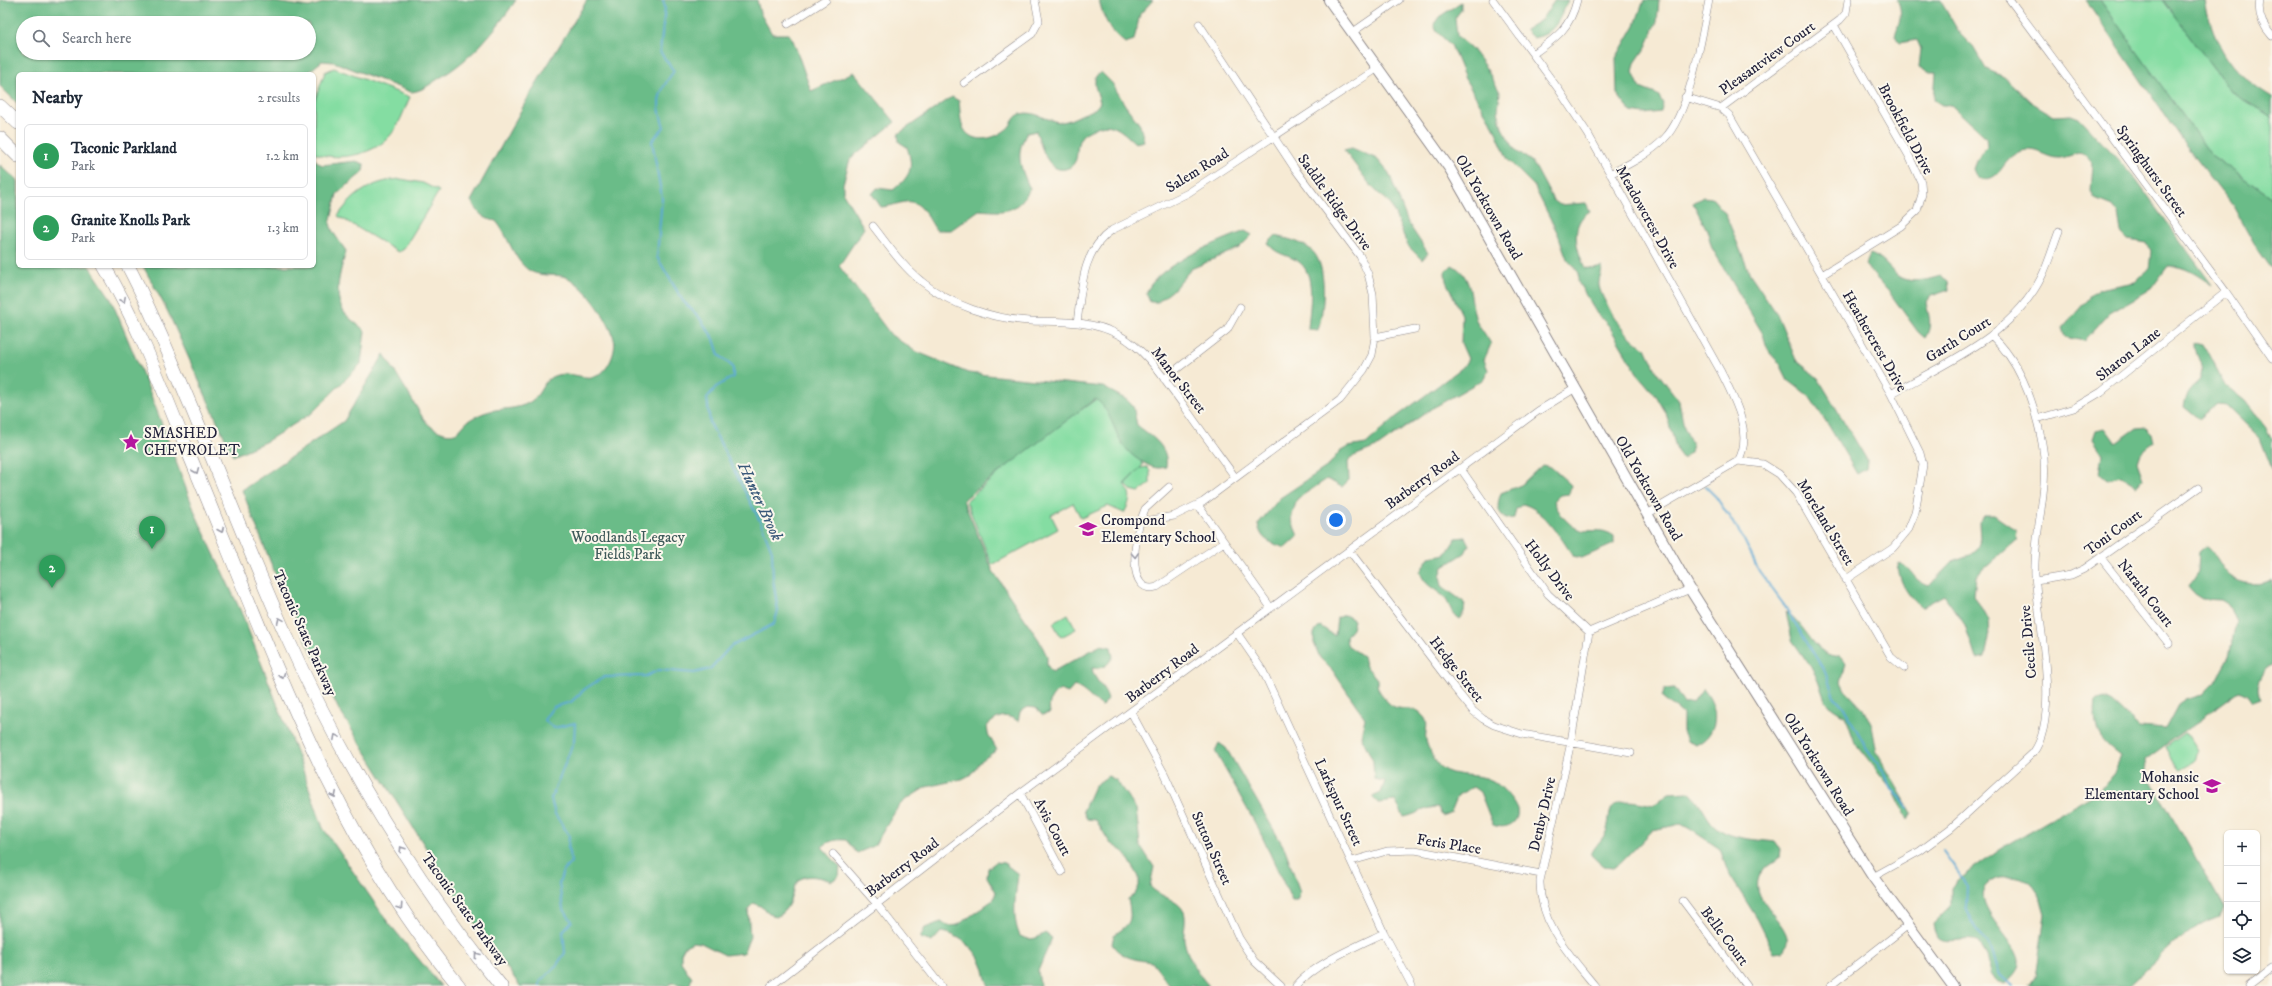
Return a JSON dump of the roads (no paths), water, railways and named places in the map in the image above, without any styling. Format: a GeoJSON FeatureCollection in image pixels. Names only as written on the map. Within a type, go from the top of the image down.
{"type":"FeatureCollection","features":[{"type":"Feature","properties":{"kind":"highway"},"geometry":{"type":"LineString","coordinates":[[0,106],[16,121]]}},
{"type":"Feature","properties":{"kind":"highway"},"geometry":{"type":"LineString","coordinates":[[0,138],[16,154]]}},
{"type":"Feature","properties":{"kind":"highway"},"geometry":{"type":"LineString","coordinates":[[105,268],[142,340],[327,780],[358,839],[386,885],[420,935],[459,986]]}},
{"type":"Feature","properties":{"kind":"highway","name":"Taconic State Parkway"},"geometry":{"type":"LineString","coordinates":[[129,268],[158,329],[279,619],[328,721],[362,783],[405,854],[452,922],[502,986]]}},
{"type":"Feature","properties":{"kind":"main road","name":"Old Yorktown Road"},"geometry":{"type":"LineString","coordinates":[[1329,0],[1354,32],[1450,169],[1485,228],[1574,389],[1690,589],[1873,877],[1907,926],[1953,986]]}},
{"type":"Feature","properties":{"kind":"street"},"geometry":{"type":"LineString","coordinates":[[788,24],[826,0]]}},
{"type":"Feature","properties":{"kind":"street"},"geometry":{"type":"LineString","coordinates":[[964,83],[1032,34],[1039,22],[1035,0]]}},
{"type":"Feature","properties":{"kind":"street"},"geometry":{"type":"LineString","coordinates":[[1354,32],[1399,0]]}},
{"type":"Feature","properties":{"kind":"street","name":"Meadowcrest Drive"},"geometry":{"type":"LineString","coordinates":[[1493,0],[1533,54],[1588,134],[1732,395],[1745,444],[1738,461]]}},
{"type":"Feature","properties":{"kind":"street"},"geometry":{"type":"LineString","coordinates":[[1533,54],[1555,39],[1564,29],[1570,20],[1577,0]]}},
{"type":"Feature","properties":{"kind":"street"},"geometry":{"type":"LineString","coordinates":[[1610,174],[1644,156],[1665,138],[1673,126],[1685,97],[1709,0]]}},
{"type":"Feature","properties":{"kind":"street","name":"Pleasantview Court"},"geometry":{"type":"LineString","coordinates":[[1685,97],[1721,108],[1834,25],[1846,13],[1848,0]]}},
{"type":"Feature","properties":{"kind":"street","name":"Springhurst Street"},"geometry":{"type":"LineString","coordinates":[[2010,0],[2271,355]]}},
{"type":"Feature","properties":{"kind":"street"},"geometry":{"type":"LineString","coordinates":[[2260,0],[2259,13],[2263,24],[2272,36]]}},
{"type":"Feature","properties":{"kind":"street","name":"Saddle Ridge Drive"},"geometry":{"type":"LineString","coordinates":[[1199,24],[1272,137],[1360,256],[1368,274],[1373,294],[1375,337],[1372,355],[1364,370],[1340,400],[1235,477]]}},
{"type":"Feature","properties":{"kind":"street","name":"Brookfield Drive"},"geometry":{"type":"LineString","coordinates":[[1822,275],[1901,226],[1917,211],[1922,194],[1921,182],[1909,156],[1834,25]]}},
{"type":"Feature","properties":{"kind":"street","name":"Salem Road"},"geometry":{"type":"LineString","coordinates":[[1076,323],[1086,263],[1103,236],[1112,230],[1188,193],[1378,68]]}},
{"type":"Feature","properties":{"kind":"street","name":"Heathercrest Drive"},"geometry":{"type":"LineString","coordinates":[[1721,108],[1729,114],[1891,394],[1920,452],[1923,465],[1915,513],[1908,530],[1901,540],[1881,556],[1845,580]]}},
{"type":"Feature","properties":{"kind":"street","name":"Manor Street"},"geometry":{"type":"LineString","coordinates":[[873,226],[920,280],[935,292],[971,309],[994,316],[1024,320],[1076,323],[1106,329],[1120,335],[1140,351],[1164,379],[1235,477]]}},
{"type":"Feature","properties":{"kind":"street","name":"Garth Court"},"geometry":{"type":"LineString","coordinates":[[1891,394],[1992,336],[2016,313],[2042,277],[2058,230]]}},
{"type":"Feature","properties":{"kind":"street","name":"Sharon Lane"},"geometry":{"type":"LineString","coordinates":[[2037,419],[2074,408],[2101,392],[2226,292]]}},
{"type":"Feature","properties":{"kind":"street"},"geometry":{"type":"LineString","coordinates":[[1164,379],[1227,330],[1240,307]]}},
{"type":"Feature","properties":{"kind":"street"},"geometry":{"type":"LineString","coordinates":[[1375,337],[1416,329]]}},
{"type":"Feature","properties":{"kind":"street","name":"Cecile Drive"},"geometry":{"type":"LineString","coordinates":[[1873,877],[1920,851],[1951,828],[2017,770],[2040,744],[2045,726],[2045,667],[2036,581],[2036,544],[2045,462],[2037,419],[2018,371],[2002,346],[1992,336]]}},
{"type":"Feature","properties":{"kind":"street","name":"Barberry Road"},"geometry":{"type":"LineString","coordinates":[[771,986],[876,903],[1020,793],[1538,410],[1574,389]]}},
{"type":"Feature","properties":{"kind":"street"},"geometry":{"type":"LineString","coordinates":[[1647,514],[1738,461]]}},
{"type":"Feature","properties":{"kind":"street","name":"Moreland Street"},"geometry":{"type":"LineString","coordinates":[[1738,461],[1763,464],[1787,481],[1796,493],[1845,580],[1892,657],[1904,668]]}},
{"type":"Feature","properties":{"kind":"street","name":"Holly Drive"},"geometry":{"type":"LineString","coordinates":[[1461,468],[1548,594],[1589,632]]}},
{"type":"Feature","properties":{"kind":"street"},"geometry":{"type":"LineString","coordinates":[[1140,522],[1174,516],[1198,505],[1235,477]]}},
{"type":"Feature","properties":{"kind":"street"},"geometry":{"type":"LineString","coordinates":[[1169,487],[1145,508],[1140,522],[1134,546],[1136,573],[1143,586],[1148,588],[1157,588],[1224,542]]}},
{"type":"Feature","properties":{"kind":"street","name":"Toni Court"},"geometry":{"type":"LineString","coordinates":[[2036,581],[2071,575],[2101,558],[2198,488]]}},
{"type":"Feature","properties":{"kind":"street"},"geometry":{"type":"LineString","coordinates":[[1198,505],[1271,608]]}},
{"type":"Feature","properties":{"kind":"street","name":"Hedge Street"},"geometry":{"type":"LineString","coordinates":[[1349,550],[1473,711],[1488,722],[1522,734],[1631,753]]}},
{"type":"Feature","properties":{"kind":"street","name":"Narath Court"},"geometry":{"type":"LineString","coordinates":[[2101,558],[2169,644]]}},
{"type":"Feature","properties":{"kind":"street"},"geometry":{"type":"LineString","coordinates":[[1589,632],[1690,589]]}},
{"type":"Feature","properties":{"kind":"street","name":"Larkspur Street"},"geometry":{"type":"LineString","coordinates":[[1238,632],[1263,671],[1384,933],[1412,986]]}},
{"type":"Feature","properties":{"kind":"street","name":"Denby Drive"},"geometry":{"type":"LineString","coordinates":[[1589,632],[1571,742],[1541,874],[1539,893],[1551,927],[1595,986]]}},
{"type":"Feature","properties":{"kind":"street","name":"Sutton Street"},"geometry":{"type":"LineString","coordinates":[[1131,712],[1165,775],[1242,943],[1254,961],[1281,986]]}},
{"type":"Feature","properties":{"kind":"street","name":"Avis Court"},"geometry":{"type":"LineString","coordinates":[[1020,793],[1062,872]]}},
{"type":"Feature","properties":{"kind":"street","name":"Feris Place"},"geometry":{"type":"LineString","coordinates":[[1352,861],[1387,851],[1415,850],[1541,874]]}},
{"type":"Feature","properties":{"kind":"street"},"geometry":{"type":"LineString","coordinates":[[833,854],[876,903],[941,986]]}},
{"type":"Feature","properties":{"kind":"street","name":"Belle Court"},"geometry":{"type":"LineString","coordinates":[[1683,901],[1747,986]]}},
{"type":"Feature","properties":{"kind":"street"},"geometry":{"type":"LineString","coordinates":[[1830,986],[1907,926]]}},
{"type":"Feature","properties":{"kind":"street"},"geometry":{"type":"LineString","coordinates":[[1296,986],[1311,973],[1348,950],[1384,933]]}},
{"type":"Feature","properties":{"kind":"street"},"geometry":{"type":"LineString","coordinates":[[2249,986],[2272,968]]}},
{"type":"Feature","properties":{"kind":"waterway","name":"Hunter Brook"},"geometry":{"type":"LineString","coordinates":[[540,986],[540,982],[556,966],[565,953],[563,931],[572,921],[563,909],[559,884],[563,871],[571,862],[568,849],[569,835],[555,814],[551,799],[574,741],[575,723],[554,728],[544,720],[553,707],[571,702],[586,688],[604,677],[646,676],[659,670],[694,673],[710,669],[730,647],[774,624],[778,611],[773,579],[772,551],[761,523],[710,423],[707,398],[716,387],[733,377],[733,367],[719,355],[714,339],[699,317],[683,301],[657,257],[662,198],[652,141],[664,127],[659,104],[661,91],[674,71],[660,52],[665,7],[663,0]]}},
{"type":"Feature","properties":{"kind":"waterway"},"geometry":{"type":"LineString","coordinates":[[1705,486],[1716,497],[1743,538],[1759,571],[1784,605],[1825,672],[1834,696],[1843,706],[1870,754],[1885,773],[1890,788],[1900,796],[1908,808]]}},
{"type":"Feature","properties":{"kind":"waterway"},"geometry":{"type":"LineString","coordinates":[[1943,851],[1967,885],[1966,908],[1976,930],[1989,943],[2000,975],[2012,986]]}},
{"type":"Feature","properties":{"kind":"place","name":"SMASHED CHEVROLET"},"geometry":{"type":"Point","coordinates":[131,442]}},
{"type":"Feature","properties":{"kind":"place","name":"Crompond Elementary School"},"geometry":{"type":"Point","coordinates":[1088,529]}},
{"type":"Feature","properties":{"kind":"place","name":"Taconic Parkland"},"geometry":{"type":"Point","coordinates":[152,549]}},
{"type":"Feature","properties":{"kind":"place","name":"Granite Knolls Park"},"geometry":{"type":"Point","coordinates":[52,588]}},
{"type":"Feature","properties":{"kind":"place","name":"Mohansic Elementary School"},"geometry":{"type":"Point","coordinates":[2212,786]}},
{"type":"Feature","properties":{"kind":"park label","name":"Woodlands Legacy Fields Park"},"geometry":{"type":"Point","coordinates":[628,546]}}]}
